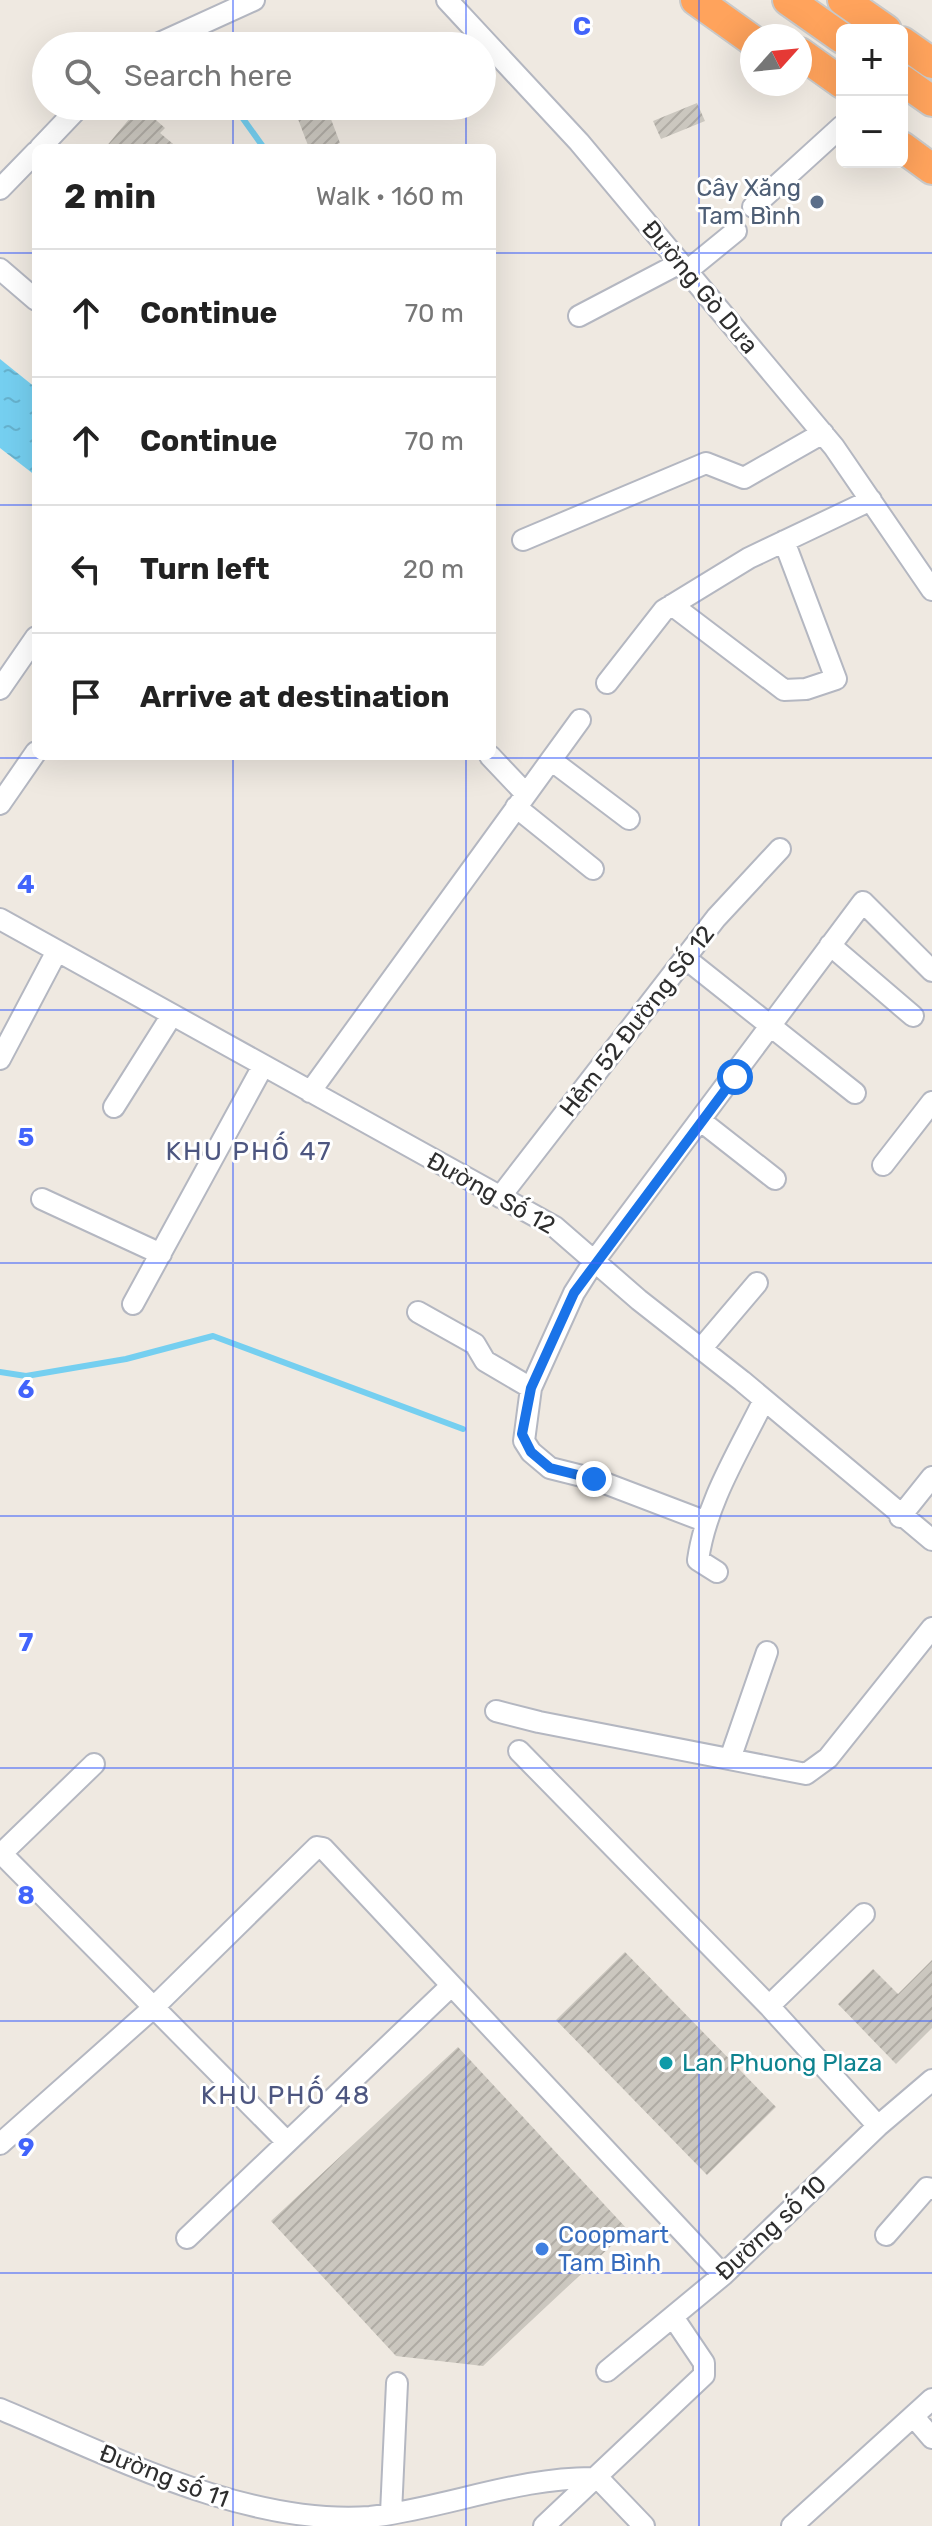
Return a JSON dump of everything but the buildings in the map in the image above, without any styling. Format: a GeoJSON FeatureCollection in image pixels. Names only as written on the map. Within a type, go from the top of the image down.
{"type":"FeatureCollection","features":[{"type":"Feature","properties":{"kind":"highway"},"geometry":{"type":"LineString","coordinates":[[696,0],[740,31]]}},
{"type":"Feature","properties":{"kind":"highway"},"geometry":{"type":"LineString","coordinates":[[726,0],[759,24]]}},
{"type":"Feature","properties":{"kind":"highway"},"geometry":{"type":"LineString","coordinates":[[788,0],[836,34]]}},
{"type":"Feature","properties":{"kind":"highway"},"geometry":{"type":"LineString","coordinates":[[843,0],[877,24]]}},
{"type":"Feature","properties":{"kind":"highway"},"geometry":{"type":"LineString","coordinates":[[908,46],[932,63]]}},
{"type":"Feature","properties":{"kind":"highway"},"geometry":{"type":"LineString","coordinates":[[812,62],[836,79]]}},
{"type":"Feature","properties":{"kind":"highway"},"geometry":{"type":"LineString","coordinates":[[812,83],[836,100]]}},
{"type":"Feature","properties":{"kind":"highway"},"geometry":{"type":"LineString","coordinates":[[908,84],[932,101]]}},
{"type":"Feature","properties":{"kind":"highway"},"geometry":{"type":"LineString","coordinates":[[908,129],[932,147]]}},
{"type":"Feature","properties":{"kind":"highway"},"geometry":{"type":"LineString","coordinates":[[908,151],[932,169]]}},
{"type":"Feature","properties":{"kind":"street"},"geometry":{"type":"LineString","coordinates":[[184,32],[254,0]]}},
{"type":"Feature","properties":{"kind":"street","name":"Đường Gò Dưa"},"geometry":{"type":"LineString","coordinates":[[447,0],[477,32]]}},
{"type":"Feature","properties":{"kind":"street","name":"Đường Gò Dưa"},"geometry":{"type":"LineString","coordinates":[[496,53],[579,142],[823,433],[932,590]]}},
{"type":"Feature","properties":{"kind":"street"},"geometry":{"type":"LineString","coordinates":[[44,144],[67,120]]}},
{"type":"Feature","properties":{"kind":"street"},"geometry":{"type":"LineString","coordinates":[[753,207],[836,131]]}},
{"type":"Feature","properties":{"kind":"street"},"geometry":{"type":"LineString","coordinates":[[0,189],[32,156]]}},
{"type":"Feature","properties":{"kind":"street"},"geometry":{"type":"LineString","coordinates":[[579,316],[683,267],[736,231]]}},
{"type":"Feature","properties":{"kind":"street"},"geometry":{"type":"LineString","coordinates":[[0,269],[32,297]]}},
{"type":"Feature","properties":{"kind":"street"},"geometry":{"type":"LineString","coordinates":[[523,540],[706,463],[744,478],[823,433]]}},
{"type":"Feature","properties":{"kind":"street"},"geometry":{"type":"LineString","coordinates":[[607,683],[664,610],[784,541],[871,500]]}},
{"type":"Feature","properties":{"kind":"street"},"geometry":{"type":"LineString","coordinates":[[672,605],[784,690],[806,689],[836,679],[784,541]]}},
{"type":"Feature","properties":{"kind":"street"},"geometry":{"type":"LineString","coordinates":[[0,689],[32,643]]}},
{"type":"Feature","properties":{"kind":"street"},"geometry":{"type":"LineString","coordinates":[[310,1092],[580,720]]}},
{"type":"Feature","properties":{"kind":"street"},"geometry":{"type":"LineString","coordinates":[[0,804],[32,758]]}},
{"type":"Feature","properties":{"kind":"street"},"geometry":{"type":"LineString","coordinates":[[493,760],[521,800],[593,869]]}},
{"type":"Feature","properties":{"kind":"street"},"geometry":{"type":"LineString","coordinates":[[551,760],[629,819]]}},
{"type":"Feature","properties":{"kind":"street","name":"Hẻm 52 Đường Số 12"},"geometry":{"type":"LineString","coordinates":[[500,1197],[716,918],[780,849]]}},
{"type":"Feature","properties":{"kind":"street"},"geometry":{"type":"LineString","coordinates":[[707,1522],[594,1479],[550,1468],[524,1441],[531,1388],[574,1293],[595,1260],[774,1026],[863,902],[932,971]]}},
{"type":"Feature","properties":{"kind":"street","name":"Đường Số 12"},"geometry":{"type":"LineString","coordinates":[[0,919],[555,1227],[900,1517],[932,1540]]}},
{"type":"Feature","properties":{"kind":"street"},"geometry":{"type":"LineString","coordinates":[[830,945],[913,1016]]}},
{"type":"Feature","properties":{"kind":"street"},"geometry":{"type":"LineString","coordinates":[[0,1059],[57,951]]}},
{"type":"Feature","properties":{"kind":"street"},"geometry":{"type":"LineString","coordinates":[[685,958],[855,1093]]}},
{"type":"Feature","properties":{"kind":"street"},"geometry":{"type":"LineString","coordinates":[[114,1107],[172,1015]]}},
{"type":"Feature","properties":{"kind":"street"},"geometry":{"type":"LineString","coordinates":[[133,1304],[263,1066]]}},
{"type":"Feature","properties":{"kind":"street"},"geometry":{"type":"LineString","coordinates":[[883,1165],[932,1102]]}},
{"type":"Feature","properties":{"kind":"street"},"geometry":{"type":"LineString","coordinates":[[701,1121],[775,1179]]}},
{"type":"Feature","properties":{"kind":"street"},"geometry":{"type":"LineString","coordinates":[[42,1199],[161,1254]]}},
{"type":"Feature","properties":{"kind":"street"},"geometry":{"type":"LineString","coordinates":[[701,1349],[757,1283]]}},
{"type":"Feature","properties":{"kind":"street"},"geometry":{"type":"LineString","coordinates":[[418,1312],[475,1344],[485,1361],[531,1388]]}},
{"type":"Feature","properties":{"kind":"street"},"geometry":{"type":"LineString","coordinates":[[717,1572],[698,1560],[707,1522],[764,1400]]}},
{"type":"Feature","properties":{"kind":"street"},"geometry":{"type":"LineString","coordinates":[[900,1517],[932,1477]]}},
{"type":"Feature","properties":{"kind":"street"},"geometry":{"type":"LineString","coordinates":[[496,1711],[806,1774],[828,1758],[932,1628]]}},
{"type":"Feature","properties":{"kind":"street"},"geometry":{"type":"LineString","coordinates":[[730,1759],[767,1652]]}},
{"type":"Feature","properties":{"kind":"street"},"geometry":{"type":"LineString","coordinates":[[519,1751],[769,2006],[878,2126]]}},
{"type":"Feature","properties":{"kind":"street"},"geometry":{"type":"LineString","coordinates":[[94,1764],[0,1854],[287,2142]]}},
{"type":"Feature","properties":{"kind":"street"},"geometry":{"type":"LineString","coordinates":[[0,2144],[153,2008],[317,1847],[323,1848],[723,2275]]}},
{"type":"Feature","properties":{"kind":"street"},"geometry":{"type":"LineString","coordinates":[[769,2006],[864,1914]]}},
{"type":"Feature","properties":{"kind":"street"},"geometry":{"type":"LineString","coordinates":[[187,2238],[451,1986]]}},
{"type":"Feature","properties":{"kind":"street","name":"Đường số 10"},"geometry":{"type":"LineString","coordinates":[[607,2371],[723,2275],[878,2126],[932,2080]]}},
{"type":"Feature","properties":{"kind":"street"},"geometry":{"type":"LineString","coordinates":[[886,2235],[920,2195],[927,2188],[932,2189]]}},
{"type":"Feature","properties":{"kind":"street"},"geometry":{"type":"LineString","coordinates":[[544,2526],[704,2375],[704,2363],[673,2317]]}},
{"type":"Feature","properties":{"kind":"street"},"geometry":{"type":"LineString","coordinates":[[391,2513],[397,2383]]}},
{"type":"Feature","properties":{"kind":"street"},"geometry":{"type":"LineString","coordinates":[[792,2526],[932,2399]]}},
{"type":"Feature","properties":{"kind":"street","name":"Đường số 11"},"geometry":{"type":"LineString","coordinates":[[0,2409],[196,2494],[304,2522],[391,2513],[564,2477],[598,2478]]}},
{"type":"Feature","properties":{"kind":"street"},"geometry":{"type":"LineString","coordinates":[[914,2417],[932,2438]]}},
{"type":"Feature","properties":{"kind":"street"},"geometry":{"type":"LineString","coordinates":[[598,2478],[644,2526]]}},
{"type":"Feature","properties":{"kind":"water"},"geometry":{"type":"Polygon","coordinates":[[[0,359],[32,385],[32,473],[0,448],[0,359]]]}},
{"type":"Feature","properties":{"kind":"waterway"},"geometry":{"type":"LineString","coordinates":[[244,120],[261,144]]}},
{"type":"Feature","properties":{"kind":"waterway"},"geometry":{"type":"LineString","coordinates":[[0,1372],[26,1376],[126,1359],[213,1336],[463,1429]]}},
{"type":"Feature","properties":{"kind":"place","name":"Cây Xăng Tam Bình"},"geometry":{"type":"Point","coordinates":[817,202]}},
{"type":"Feature","properties":{"kind":"place","name":"Lan Phuong Plaza"},"geometry":{"type":"Point","coordinates":[666,2063]}},
{"type":"Feature","properties":{"kind":"place","name":"Coopmart Tam Bình"},"geometry":{"type":"Point","coordinates":[542,2249]}},
{"type":"Feature","properties":{"kind":"district","name":"KHU PHỐ 47"},"geometry":{"type":"Point","coordinates":[249,1151]}},
{"type":"Feature","properties":{"kind":"district","name":"KHU PHỐ 48"},"geometry":{"type":"Point","coordinates":[286,2095]}},
{"type":"Feature","properties":{"kind":"route"},"geometry":{"type":"LineString","coordinates":[[594,1479],[550,1468],[531,1452],[522,1434],[531,1388],[574,1293],[595,1260],[735,1077]]}}]}
